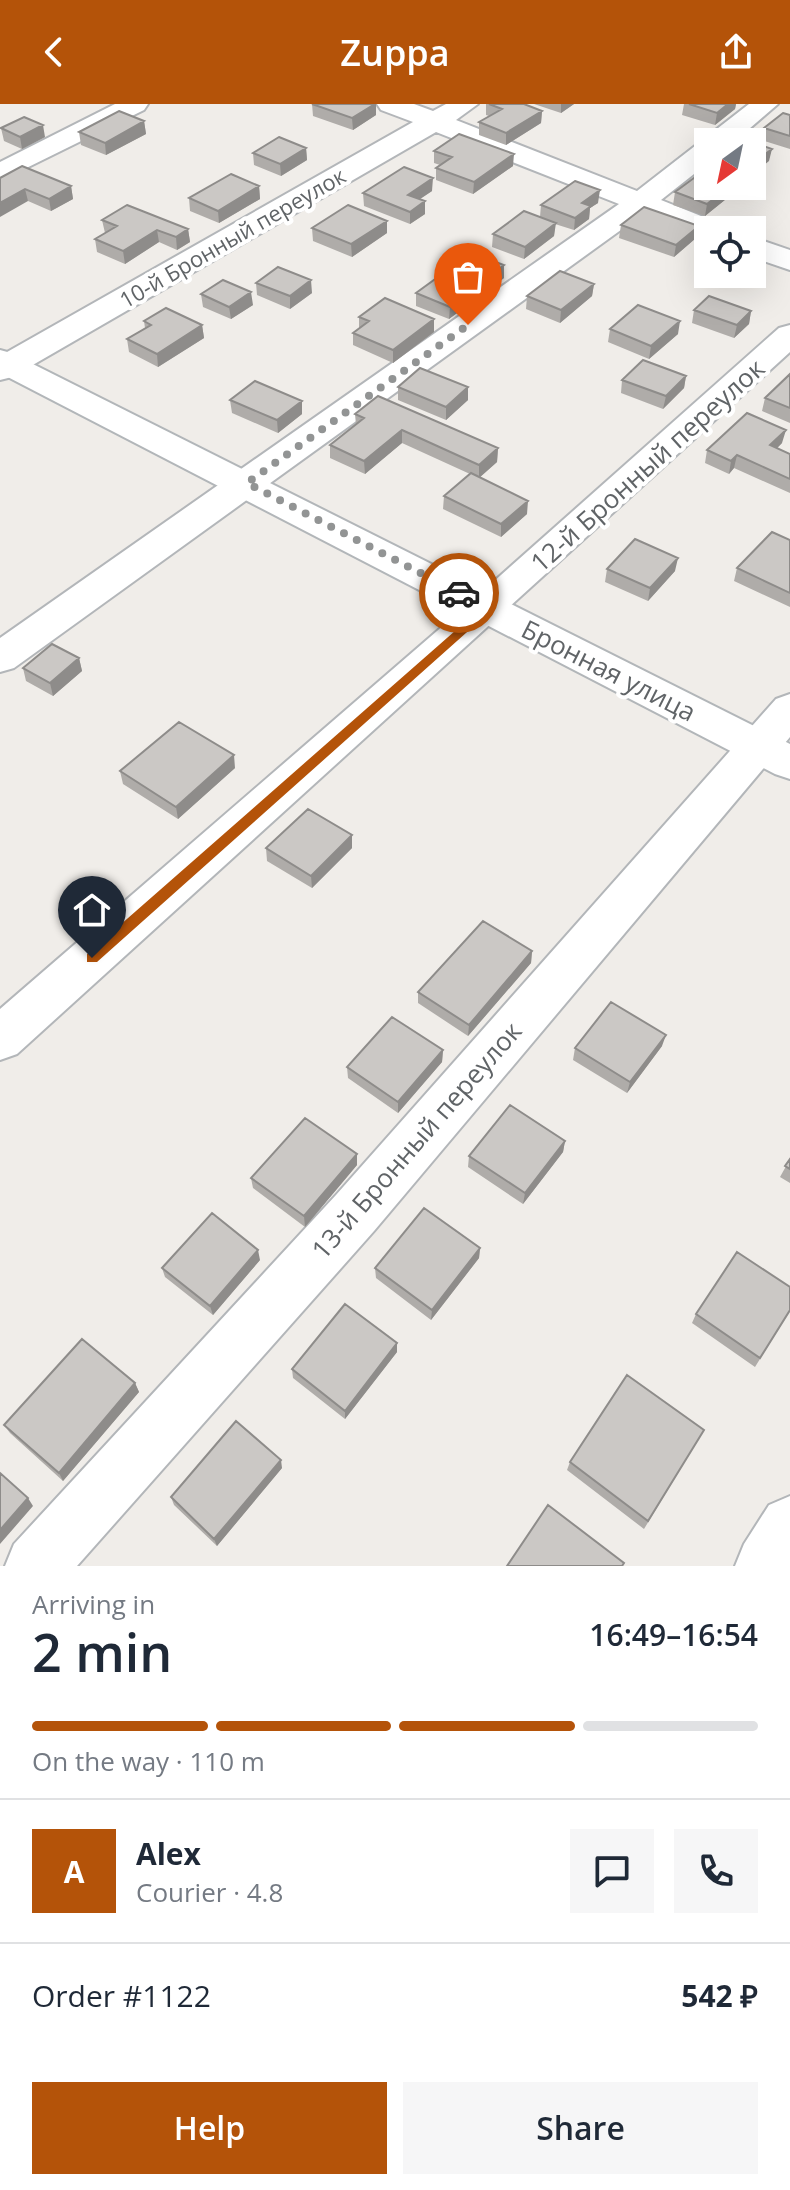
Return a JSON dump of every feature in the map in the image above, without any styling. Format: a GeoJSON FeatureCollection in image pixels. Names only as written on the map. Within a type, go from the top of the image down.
{"type":"FeatureCollection","features":[{"type":"Feature","properties":{"kind":"street"},"geometry":{"type":"LineString","coordinates":[[0,173],[135,104]]}},
{"type":"Feature","properties":{"kind":"street"},"geometry":{"type":"LineString","coordinates":[[390,104],[694,223]]}},
{"type":"Feature","properties":{"kind":"street","name":"10-й Бронный переулок"},"geometry":{"type":"LineString","coordinates":[[3,365],[465,104]]}},
{"type":"Feature","properties":{"kind":"street"},"geometry":{"type":"LineString","coordinates":[[735,128],[765,104]]}},
{"type":"Feature","properties":{"kind":"street"},"geometry":{"type":"LineString","coordinates":[[0,658],[641,202],[694,160]]}},
{"type":"Feature","properties":{"kind":"street"},"geometry":{"type":"LineString","coordinates":[[766,252],[790,261]]}},
{"type":"Feature","properties":{"kind":"street","name":"12-й Бронный переулок"},"geometry":{"type":"LineString","coordinates":[[0,1039],[488,608],[790,335]]}},
{"type":"Feature","properties":{"kind":"street","name":"Бронная улица"},"geometry":{"type":"LineString","coordinates":[[3,365],[247,483],[488,608],[779,739]]}},
{"type":"Feature","properties":{"kind":"street","name":"13-й Бронный переулок"},"geometry":{"type":"LineString","coordinates":[[36,1566],[779,739]]}},
{"type":"Feature","properties":{"kind":"street"},"geometry":{"type":"LineString","coordinates":[[766,1566],[790,1526]]}},
{"type":"Feature","properties":{"kind":"building"},"geometry":{"type":"Polygon","coordinates":[[[312,104],[375,104],[352,118],[312,104]]]}},
{"type":"Feature","properties":{"kind":"building"},"geometry":{"type":"Polygon","coordinates":[[[489,104],[524,104],[542,111],[506,133],[479,122],[502,109],[489,104]]]}},
{"type":"Feature","properties":{"kind":"building"},"geometry":{"type":"Polygon","coordinates":[[[689,104],[728,104],[717,113],[689,104]]]}},
{"type":"Feature","properties":{"kind":"building"},"geometry":{"type":"Polygon","coordinates":[[[119,111],[144,121],[105,143],[79,132],[119,111]]]}},
{"type":"Feature","properties":{"kind":"building"},"geometry":{"type":"Polygon","coordinates":[[[783,113],[790,115],[790,136],[764,128],[783,113]]]}},
{"type":"Feature","properties":{"kind":"building"},"geometry":{"type":"Polygon","coordinates":[[[24,117],[43,125],[20,137],[1,128],[24,117]]]}},
{"type":"Feature","properties":{"kind":"building"},"geometry":{"type":"Polygon","coordinates":[[[459,134],[514,154],[474,182],[436,168],[452,157],[434,151],[459,134]]]}},
{"type":"Feature","properties":{"kind":"building"},"geometry":{"type":"Polygon","coordinates":[[[279,137],[306,148],[280,164],[253,153],[279,137]]]}},
{"type":"Feature","properties":{"kind":"building"},"geometry":{"type":"Polygon","coordinates":[[[22,166],[71,186],[49,199],[25,189],[0,203],[0,178],[22,166]]]}},
{"type":"Feature","properties":{"kind":"building"},"geometry":{"type":"Polygon","coordinates":[[[404,167],[433,178],[408,195],[425,201],[410,212],[363,193],[404,167]]]}},
{"type":"Feature","properties":{"kind":"building"},"geometry":{"type":"Polygon","coordinates":[[[231,174],[259,186],[218,211],[189,198],[231,174]]]}},
{"type":"Feature","properties":{"kind":"building"},"geometry":{"type":"Polygon","coordinates":[[[694,178],[694,199],[675,192],[694,178]]]}},
{"type":"Feature","properties":{"kind":"building"},"geometry":{"type":"Polygon","coordinates":[[[575,181],[600,190],[582,203],[591,206],[575,218],[541,205],[575,181]]]}},
{"type":"Feature","properties":{"kind":"building"},"geometry":{"type":"Polygon","coordinates":[[[127,205],[188,229],[176,237],[157,230],[123,251],[95,239],[117,226],[102,220],[127,205]]]}},
{"type":"Feature","properties":{"kind":"building"},"geometry":{"type":"Polygon","coordinates":[[[348,205],[387,221],[351,244],[312,228],[348,205]]]}},
{"type":"Feature","properties":{"kind":"building"},"geometry":{"type":"Polygon","coordinates":[[[644,207],[694,224],[694,230],[676,245],[621,225],[644,207]]]}},
{"type":"Feature","properties":{"kind":"building"},"geometry":{"type":"Polygon","coordinates":[[[524,211],[556,223],[525,247],[493,234],[524,211]]]}},
{"type":"Feature","properties":{"kind":"building"},"geometry":{"type":"Polygon","coordinates":[[[471,253],[504,265],[450,307],[416,293],[471,253]]]}},
{"type":"Feature","properties":{"kind":"building"},"geometry":{"type":"Polygon","coordinates":[[[278,267],[311,280],[290,296],[256,283],[278,267]]]}},
{"type":"Feature","properties":{"kind":"building"},"geometry":{"type":"Polygon","coordinates":[[[560,271],[594,284],[561,310],[527,296],[560,271]]]}},
{"type":"Feature","properties":{"kind":"building"},"geometry":{"type":"Polygon","coordinates":[[[223,280],[251,292],[229,307],[201,294],[223,280]]]}},
{"type":"Feature","properties":{"kind":"building"},"geometry":{"type":"Polygon","coordinates":[[[709,296],[751,311],[737,325],[694,310],[709,296]]]}},
{"type":"Feature","properties":{"kind":"building"},"geometry":{"type":"Polygon","coordinates":[[[385,298],[434,319],[393,350],[353,333],[369,321],[359,317],[385,298]]]}},
{"type":"Feature","properties":{"kind":"building"},"geometry":{"type":"Polygon","coordinates":[[[638,305],[680,321],[651,346],[610,329],[638,305]]]}},
{"type":"Feature","properties":{"kind":"building"},"geometry":{"type":"Polygon","coordinates":[[[166,308],[202,325],[157,354],[127,339],[151,325],[144,321],[166,308]]]}},
{"type":"Feature","properties":{"kind":"building"},"geometry":{"type":"Polygon","coordinates":[[[643,360],[686,376],[666,396],[622,380],[643,360]]]}},
{"type":"Feature","properties":{"kind":"building"},"geometry":{"type":"Polygon","coordinates":[[[420,368],[468,387],[446,407],[398,387],[420,368]]]}},
{"type":"Feature","properties":{"kind":"building"},"geometry":{"type":"Polygon","coordinates":[[[790,374],[790,408],[765,398],[790,374]]]}},
{"type":"Feature","properties":{"kind":"building"},"geometry":{"type":"Polygon","coordinates":[[[255,381],[302,401],[277,420],[230,400],[255,381]]]}},
{"type":"Feature","properties":{"kind":"building"},"geometry":{"type":"Polygon","coordinates":[[[378,396],[498,448],[479,465],[402,430],[364,461],[330,445],[364,418],[355,414],[378,396]]]}},
{"type":"Feature","properties":{"kind":"building"},"geometry":{"type":"Polygon","coordinates":[[[747,413],[786,430],[770,445],[790,454],[790,479],[737,455],[731,461],[707,450],[747,413]]]}},
{"type":"Feature","properties":{"kind":"building"},"geometry":{"type":"Polygon","coordinates":[[[471,473],[528,501],[501,524],[444,496],[471,473]]]}},
{"type":"Feature","properties":{"kind":"building"},"geometry":{"type":"Polygon","coordinates":[[[772,532],[790,540],[790,593],[737,568],[772,532]]]}},
{"type":"Feature","properties":{"kind":"building"},"geometry":{"type":"Polygon","coordinates":[[[635,539],[678,558],[650,588],[607,569],[635,539]]]}},
{"type":"Feature","properties":{"kind":"building"},"geometry":{"type":"Polygon","coordinates":[[[52,644],[79,658],[50,683],[23,668],[52,644]]]}},
{"type":"Feature","properties":{"kind":"building"},"geometry":{"type":"Polygon","coordinates":[[[179,722],[234,755],[176,807],[120,771],[179,722]]]}},
{"type":"Feature","properties":{"kind":"building"},"geometry":{"type":"Polygon","coordinates":[[[308,809],[352,835],[311,876],[266,848],[308,809]]]}},
{"type":"Feature","properties":{"kind":"building"},"geometry":{"type":"Polygon","coordinates":[[[483,921],[532,951],[469,1025],[418,992],[483,921]]]}},
{"type":"Feature","properties":{"kind":"building"},"geometry":{"type":"Polygon","coordinates":[[[611,1002],[666,1035],[630,1082],[575,1048],[611,1002]]]}},
{"type":"Feature","properties":{"kind":"building"},"geometry":{"type":"Polygon","coordinates":[[[392,1017],[443,1050],[398,1102],[347,1067],[392,1017]]]}},
{"type":"Feature","properties":{"kind":"building"},"geometry":{"type":"Polygon","coordinates":[[[510,1105],[565,1141],[525,1193],[469,1156],[510,1105]]]}},
{"type":"Feature","properties":{"kind":"building"},"geometry":{"type":"Polygon","coordinates":[[[305,1118],[357,1154],[304,1216],[251,1178],[305,1118]]]}},
{"type":"Feature","properties":{"kind":"building"},"geometry":{"type":"Polygon","coordinates":[[[424,1208],[480,1248],[432,1310],[375,1268],[424,1208]]]}},
{"type":"Feature","properties":{"kind":"building"},"geometry":{"type":"Polygon","coordinates":[[[212,1213],[258,1250],[210,1306],[162,1268],[212,1213]]]}},
{"type":"Feature","properties":{"kind":"building"},"geometry":{"type":"Polygon","coordinates":[[[737,1252],[790,1287],[790,1310],[760,1358],[696,1314],[737,1252]]]}},
{"type":"Feature","properties":{"kind":"building"},"geometry":{"type":"Polygon","coordinates":[[[345,1304],[397,1343],[345,1411],[292,1369],[345,1304]]]}},
{"type":"Feature","properties":{"kind":"building"},"geometry":{"type":"Polygon","coordinates":[[[82,1339],[135,1383],[59,1473],[4,1425],[82,1339]]]}},
{"type":"Feature","properties":{"kind":"building"},"geometry":{"type":"Polygon","coordinates":[[[627,1375],[704,1430],[648,1521],[570,1462],[627,1375]]]}},
{"type":"Feature","properties":{"kind":"building"},"geometry":{"type":"Polygon","coordinates":[[[236,1421],[281,1460],[214,1539],[171,1497],[236,1421]]]}},
{"type":"Feature","properties":{"kind":"building"},"geometry":{"type":"Polygon","coordinates":[[[0,1473],[28,1498],[0,1530],[0,1473]]]}},
{"type":"Feature","properties":{"kind":"building"},"geometry":{"type":"Polygon","coordinates":[[[548,1505],[624,1563],[622,1566],[507,1566],[548,1505]]]}},
{"type":"Feature","properties":{"kind":"way so far"},"geometry":{"type":"LineString","coordinates":[[459,593],[247,483],[468,325]]}},
{"type":"Feature","properties":{"kind":"route"},"geometry":{"type":"LineString","coordinates":[[92,958],[488,608],[459,593]]}}]}
